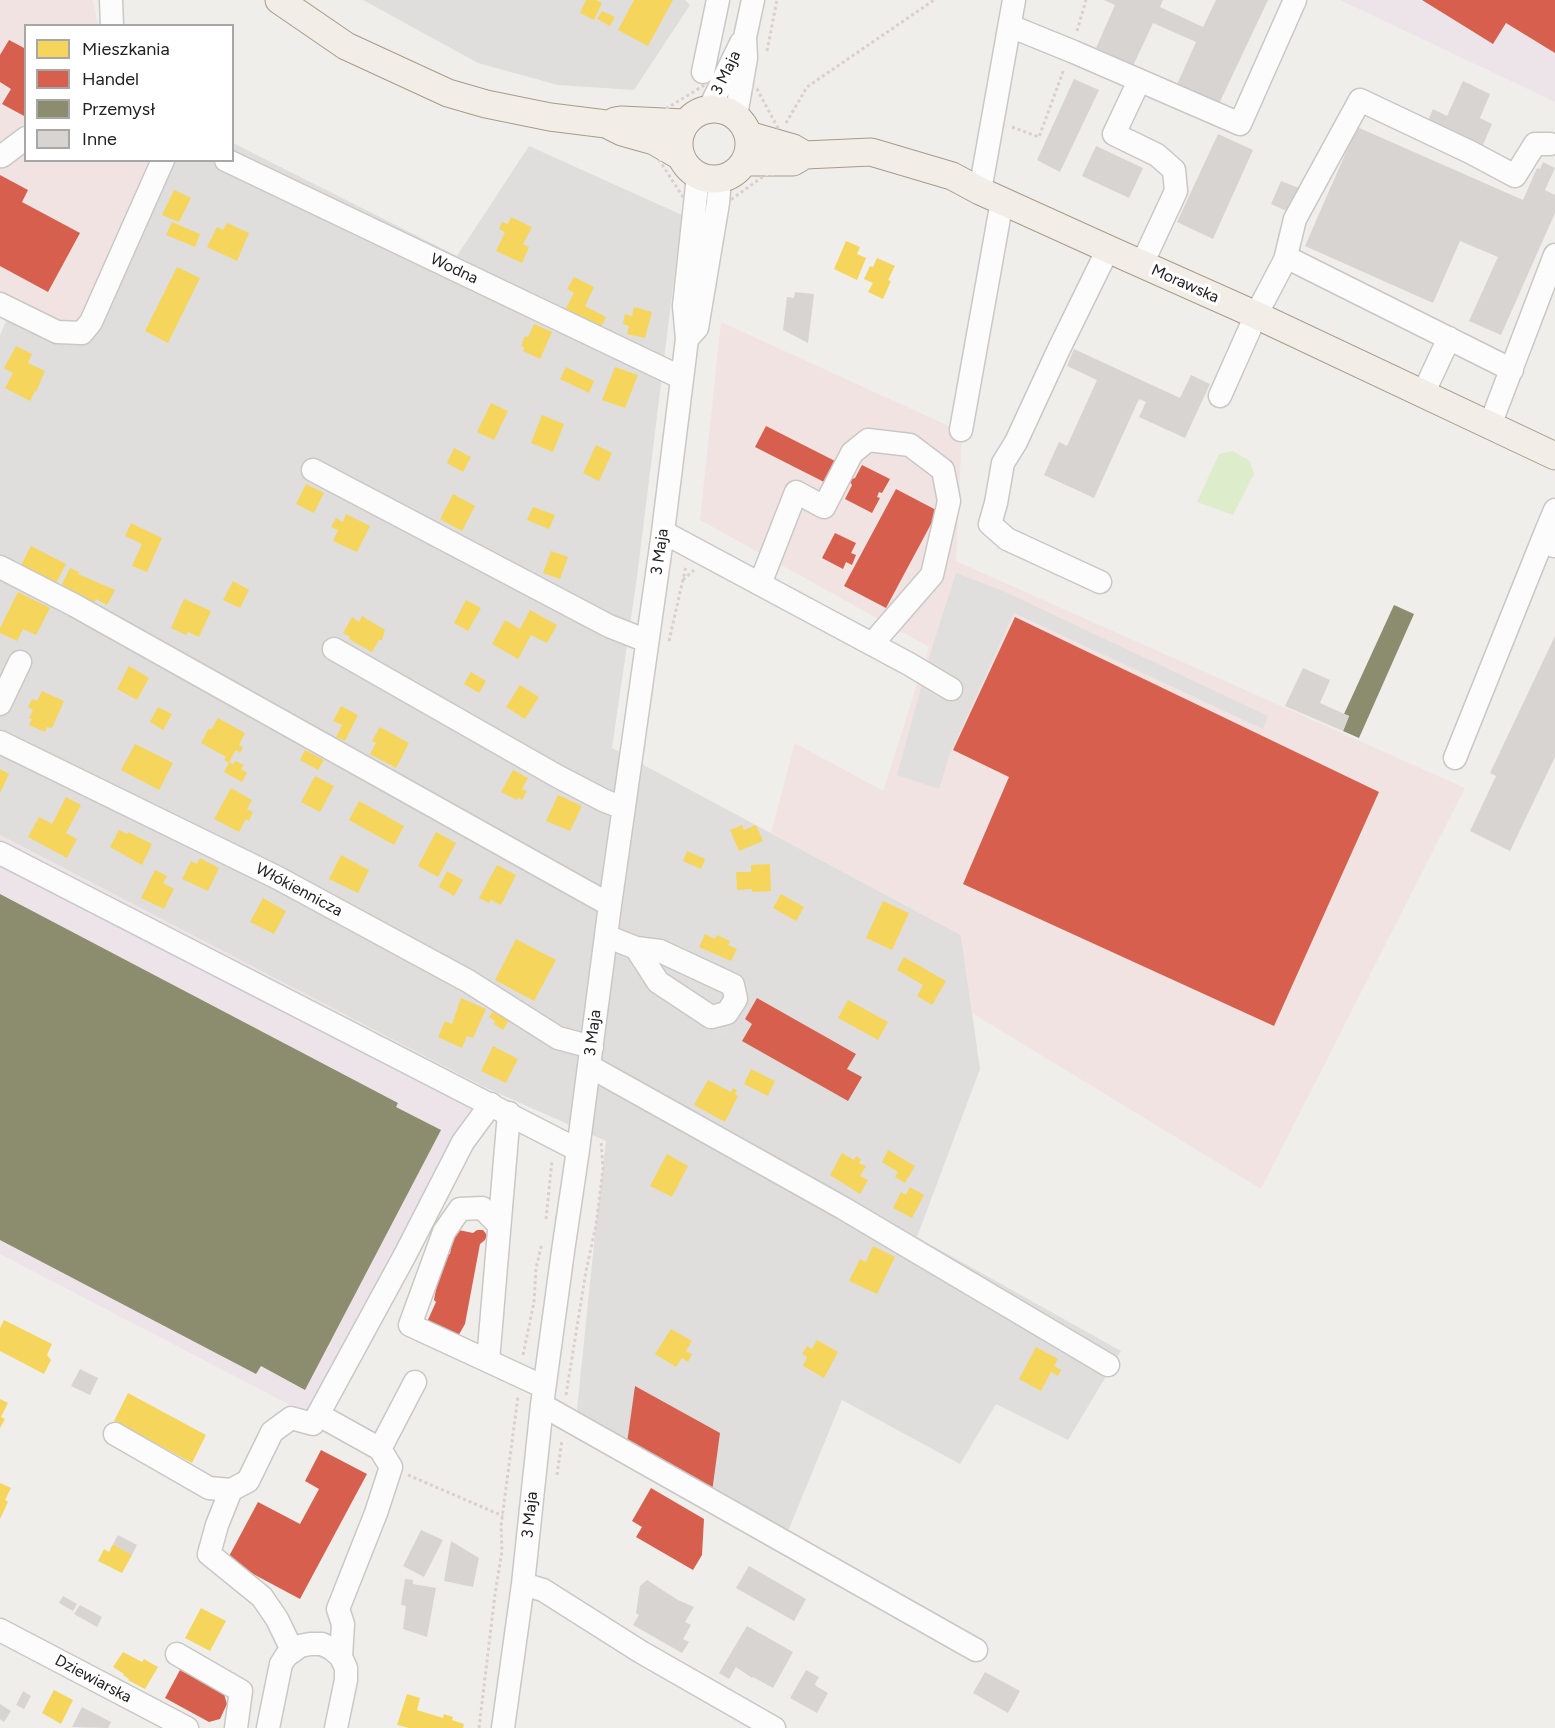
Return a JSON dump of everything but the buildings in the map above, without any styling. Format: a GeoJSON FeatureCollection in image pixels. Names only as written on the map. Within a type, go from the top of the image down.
{"type":"FeatureCollection","features":[{"type":"Feature","properties":{"kind":"main road"},"geometry":{"type":"LineString","coordinates":[[279,0],[346,46],[448,93],[486,104],[550,117],[606,124],[622,132],[654,131],[718,109],[727,111],[742,126],[749,143],[748,153],[738,170],[708,190],[685,165],[680,156],[654,131]]}},
{"type":"Feature","properties":{"kind":"main road"},"geometry":{"type":"LineString","coordinates":[[680,156],[679,136],[696,116]]}},
{"type":"Feature","properties":{"kind":"main road","name":"Morawska"},"geometry":{"type":"LineString","coordinates":[[742,126],[778,145],[793,162],[805,155],[871,152],[952,176],[991,196],[1256,315],[1555,456]]}},
{"type":"Feature","properties":{"kind":"main road","name":"Morawska"},"geometry":{"type":"LineString","coordinates":[[744,162],[778,145]]}},
{"type":"Feature","properties":{"kind":"street"},"geometry":{"type":"LineString","coordinates":[[111,0],[112,24]]}},
{"type":"Feature","properties":{"kind":"street"},"geometry":{"type":"LineString","coordinates":[[718,0],[738,82]]}},
{"type":"Feature","properties":{"kind":"street","name":"3 Maja"},"geometry":{"type":"LineString","coordinates":[[742,126],[738,82],[753,0]]}},
{"type":"Feature","properties":{"kind":"street"},"geometry":{"type":"LineString","coordinates":[[961,430],[991,196],[993,121],[1014,0]]}},
{"type":"Feature","properties":{"kind":"street"},"geometry":{"type":"LineString","coordinates":[[1010,26],[1071,50],[1240,124],[1295,0]]}},
{"type":"Feature","properties":{"kind":"street"},"geometry":{"type":"LineString","coordinates":[[1139,81],[1114,134],[1157,155],[1174,170],[1176,191],[1142,264]]}},
{"type":"Feature","properties":{"kind":"street","name":"3 Maja"},"geometry":{"type":"LineString","coordinates":[[696,116],[738,82]]}},
{"type":"Feature","properties":{"kind":"street"},"geometry":{"type":"LineString","coordinates":[[1220,396],[1256,315],[1286,257],[1295,219],[1360,100],[1515,176],[1535,144],[1550,144]]}},
{"type":"Feature","properties":{"kind":"street"},"geometry":{"type":"LineString","coordinates":[[0,155],[2,156],[24,140]]}},
{"type":"Feature","properties":{"kind":"street"},"geometry":{"type":"LineString","coordinates":[[0,303],[57,332],[82,333],[91,322],[162,162]]}},
{"type":"Feature","properties":{"kind":"street","name":"Wodna"},"geometry":{"type":"LineString","coordinates":[[230,162],[682,378]]}},
{"type":"Feature","properties":{"kind":"street","name":"3 Maja"},"geometry":{"type":"LineString","coordinates":[[503,1728],[523,1584],[543,1396],[579,1150],[623,808],[663,532],[687,339],[684,306],[708,190]]}},
{"type":"Feature","properties":{"kind":"street"},"geometry":{"type":"LineString","coordinates":[[1100,582],[1007,539],[990,524],[1003,463],[1016,442],[1108,249]]}},
{"type":"Feature","properties":{"kind":"street"},"geometry":{"type":"LineString","coordinates":[[1490,425],[1555,255]]}},
{"type":"Feature","properties":{"kind":"street"},"geometry":{"type":"LineString","coordinates":[[1286,257],[1512,370]]}},
{"type":"Feature","properties":{"kind":"street"},"geometry":{"type":"LineString","coordinates":[[1423,394],[1449,339]]}},
{"type":"Feature","properties":{"kind":"street"},"geometry":{"type":"LineString","coordinates":[[760,584],[796,492],[824,507],[852,453],[868,440],[910,445],[943,470],[949,501],[932,575],[872,644]]}},
{"type":"Feature","properties":{"kind":"street"},"geometry":{"type":"LineString","coordinates":[[313,470],[609,626],[647,641]]}},
{"type":"Feature","properties":{"kind":"street"},"geometry":{"type":"LineString","coordinates":[[1455,758],[1550,541],[1555,510]]}},
{"type":"Feature","properties":{"kind":"street"},"geometry":{"type":"LineString","coordinates":[[663,532],[951,689]]}},
{"type":"Feature","properties":{"kind":"street"},"geometry":{"type":"LineString","coordinates":[[0,567],[74,605],[610,905]]}},
{"type":"Feature","properties":{"kind":"street"},"geometry":{"type":"LineString","coordinates":[[334,649],[557,776],[623,808]]}},
{"type":"Feature","properties":{"kind":"street"},"geometry":{"type":"LineString","coordinates":[[0,704],[20,662]]}},
{"type":"Feature","properties":{"kind":"street","name":"Włókiennicza"},"geometry":{"type":"LineString","coordinates":[[0,742],[278,878],[468,981],[558,1038],[1108,1365]]}},
{"type":"Feature","properties":{"kind":"street"},"geometry":{"type":"LineString","coordinates":[[0,853],[579,1150]]}},
{"type":"Feature","properties":{"kind":"street"},"geometry":{"type":"LineString","coordinates":[[606,936],[636,948]]}},
{"type":"Feature","properties":{"kind":"street"},"geometry":{"type":"LineString","coordinates":[[488,1361],[499,1225],[500,1109]]}},
{"type":"Feature","properties":{"kind":"street"},"geometry":{"type":"LineString","coordinates":[[115,1434],[209,1488],[231,1490],[248,1480],[272,1431],[291,1418],[314,1424],[463,1142],[500,1109]]}},
{"type":"Feature","properties":{"kind":"street"},"geometry":{"type":"LineString","coordinates":[[499,1225],[482,1208],[460,1209],[444,1232],[410,1324],[488,1361],[543,1396],[976,1650]]}},
{"type":"Feature","properties":{"kind":"street"},"geometry":{"type":"LineString","coordinates":[[341,1657],[343,1624],[338,1609],[376,1513],[386,1458],[415,1382]]}},
{"type":"Feature","properties":{"kind":"street"},"geometry":{"type":"LineString","coordinates":[[319,1415],[386,1458]]}},
{"type":"Feature","properties":{"kind":"street"},"geometry":{"type":"LineString","coordinates":[[231,1490],[217,1525],[209,1554],[262,1597],[277,1619],[292,1650]]}},
{"type":"Feature","properties":{"kind":"street"},"geometry":{"type":"LineString","coordinates":[[523,1584],[543,1590],[640,1652],[774,1728]]}},
{"type":"Feature","properties":{"kind":"street","name":"Dziewiarska"},"geometry":{"type":"LineString","coordinates":[[0,1630],[187,1728]]}},
{"type":"Feature","properties":{"kind":"street"},"geometry":{"type":"LineString","coordinates":[[268,1728],[281,1664],[286,1656],[292,1650],[310,1644],[322,1644],[341,1657],[346,1668],[346,1680],[336,1728]]}},
{"type":"Feature","properties":{"kind":"street"},"geometry":{"type":"LineString","coordinates":[[177,1654],[242,1691],[236,1728]]}},
{"type":"Feature","properties":{"kind":"path"},"geometry":{"type":"LineString","coordinates":[[765,58],[777,0]]}},
{"type":"Feature","properties":{"kind":"path"},"geometry":{"type":"LineString","coordinates":[[778,145],[807,87],[934,0]]}},
{"type":"Feature","properties":{"kind":"path"},"geometry":{"type":"LineString","coordinates":[[993,121],[1039,137],[1071,50],[1086,0]]}},
{"type":"Feature","properties":{"kind":"path"},"geometry":{"type":"LineString","coordinates":[[716,78],[738,82],[778,128],[778,145],[773,174],[765,175],[725,204],[708,190],[685,200],[654,152],[654,131],[659,113],[716,78]]}},
{"type":"Feature","properties":{"kind":"path"},"geometry":{"type":"LineString","coordinates":[[386,1458],[502,1516]]}},
{"type":"Feature","properties":{"kind":"shaded area"},"geometry":{"type":"Polygon","coordinates":[[[0,0],[93,0],[98,24],[24,24],[24,162],[158,162],[83,324],[74,329],[0,295],[0,0]]]}},
{"type":"Feature","properties":{"kind":"shaded area"},"geometry":{"type":"Polygon","coordinates":[[[363,0],[685,0],[690,5],[634,90],[558,85],[478,63],[363,0]]]}},
{"type":"Feature","properties":{"kind":"shaded area"},"geometry":{"type":"Polygon","coordinates":[[[1340,0],[1555,0],[1555,102],[1340,0]]]}},
{"type":"Feature","properties":{"kind":"shaded area"},"geometry":{"type":"Polygon","coordinates":[[[234,144],[457,256],[529,146],[682,215],[637,577],[612,748],[961,935],[980,1069],[917,1237],[1121,1351],[1068,1440],[996,1404],[960,1464],[842,1400],[786,1536],[576,1419],[606,1141],[484,1087],[0,835],[0,335],[14,303],[157,162],[234,162],[234,144]]]}},
{"type":"Feature","properties":{"kind":"shaded area"},"geometry":{"type":"Polygon","coordinates":[[[721,322],[962,432],[956,561],[1465,788],[1261,1189],[972,1013],[961,935],[771,833],[795,743],[883,791],[929,647],[700,520],[721,322]]]}},
{"type":"Feature","properties":{"kind":"shaded area"},"geometry":{"type":"Polygon","coordinates":[[[956,573],[1003,591],[1268,716],[1263,729],[1014,613],[949,756],[939,789],[897,775],[932,648],[956,573]]]}},
{"type":"Feature","properties":{"kind":"shaded area"},"geometry":{"type":"Polygon","coordinates":[[[0,835],[484,1087],[313,1417],[0,1254],[0,835]]]}},
{"type":"Feature","properties":{"kind":"shaded area"},"geometry":{"type":"Polygon","coordinates":[[[668,939],[753,987],[725,1038],[639,990],[668,939]]]}},
{"type":"Feature","properties":{"kind":"green space"},"geometry":{"type":"Polygon","coordinates":[[[1233,451],[1250,461],[1254,474],[1233,515],[1197,502],[1219,454],[1233,451]]]}}]}
